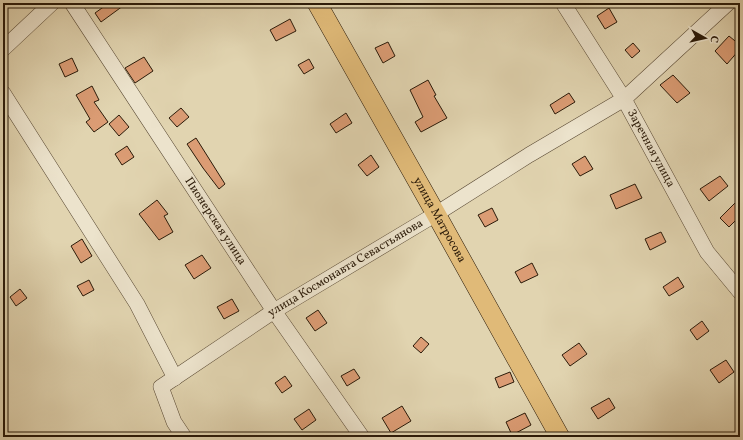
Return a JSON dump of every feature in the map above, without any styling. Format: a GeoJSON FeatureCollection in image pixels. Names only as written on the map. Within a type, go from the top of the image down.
{"type":"FeatureCollection","features":[{"type":"Feature","properties":{"kind":"main road","name":"улица Матросова"},"geometry":{"type":"LineString","coordinates":[[317,3],[560,437]]}},
{"type":"Feature","properties":{"kind":"street"},"geometry":{"type":"LineString","coordinates":[[3,49],[52,3]]}},
{"type":"Feature","properties":{"kind":"street","name":"Пионерская улица"},"geometry":{"type":"LineString","coordinates":[[72,3],[274,311],[362,437]]}},
{"type":"Feature","properties":{"kind":"street","name":"Заречная улица"},"geometry":{"type":"LineString","coordinates":[[563,3],[624,99],[707,252],[740,292]]}},
{"type":"Feature","properties":{"kind":"street","name":"улица Космонавта Севастьянова"},"geometry":{"type":"LineString","coordinates":[[184,437],[174,422],[161,387],[274,311],[624,99],[728,3]]}},
{"type":"Feature","properties":{"kind":"street"},"geometry":{"type":"LineString","coordinates":[[3,93],[137,304],[175,378]]}},
{"type":"Feature","properties":{"kind":"building"},"geometry":{"type":"Polygon","coordinates":[[[109,3],[127,3],[101,22],[95,13],[109,3]]]}},
{"type":"Feature","properties":{"kind":"building"},"geometry":{"type":"Polygon","coordinates":[[[609,8],[617,22],[605,29],[597,16],[609,8]]]}},
{"type":"Feature","properties":{"kind":"building"},"geometry":{"type":"Polygon","coordinates":[[[290,19],[296,31],[276,41],[270,30],[290,19]]]}},
{"type":"Feature","properties":{"kind":"building"},"geometry":{"type":"Polygon","coordinates":[[[729,36],[740,45],[740,49],[727,64],[715,51],[729,36]]]}},
{"type":"Feature","properties":{"kind":"building"},"geometry":{"type":"Polygon","coordinates":[[[388,42],[395,56],[383,63],[375,48],[388,42]]]}},
{"type":"Feature","properties":{"kind":"building"},"geometry":{"type":"Polygon","coordinates":[[[633,43],[640,51],[632,58],[625,50],[633,43]]]}},
{"type":"Feature","properties":{"kind":"building"},"geometry":{"type":"Polygon","coordinates":[[[144,57],[153,71],[135,83],[125,68],[144,57]]]}},
{"type":"Feature","properties":{"kind":"building"},"geometry":{"type":"Polygon","coordinates":[[[72,58],[78,71],[65,77],[59,64],[72,58]]]}},
{"type":"Feature","properties":{"kind":"building"},"geometry":{"type":"Polygon","coordinates":[[[309,59],[314,68],[304,74],[298,65],[309,59]]]}},
{"type":"Feature","properties":{"kind":"building"},"geometry":{"type":"Polygon","coordinates":[[[673,75],[690,93],[677,103],[660,85],[673,75]]]}},
{"type":"Feature","properties":{"kind":"building"},"geometry":{"type":"Polygon","coordinates":[[[428,80],[436,95],[434,96],[447,118],[421,132],[415,122],[423,117],[410,90],[428,80]]]}},
{"type":"Feature","properties":{"kind":"building"},"geometry":{"type":"Polygon","coordinates":[[[92,86],[99,100],[94,102],[108,122],[94,132],[86,122],[90,119],[76,95],[92,86]]]}},
{"type":"Feature","properties":{"kind":"building"},"geometry":{"type":"Polygon","coordinates":[[[569,93],[575,102],[555,114],[550,105],[569,93]]]}},
{"type":"Feature","properties":{"kind":"building"},"geometry":{"type":"Polygon","coordinates":[[[181,108],[189,117],[177,127],[169,118],[181,108]]]}},
{"type":"Feature","properties":{"kind":"building"},"geometry":{"type":"Polygon","coordinates":[[[346,113],[352,123],[336,133],[330,124],[346,113]]]}},
{"type":"Feature","properties":{"kind":"building"},"geometry":{"type":"Polygon","coordinates":[[[119,115],[129,127],[119,136],[109,124],[119,115]]]}},
{"type":"Feature","properties":{"kind":"building"},"geometry":{"type":"Polygon","coordinates":[[[196,138],[225,184],[219,189],[187,144],[196,138]]]}},
{"type":"Feature","properties":{"kind":"building"},"geometry":{"type":"Polygon","coordinates":[[[127,146],[134,157],[122,165],[115,154],[127,146]]]}},
{"type":"Feature","properties":{"kind":"building"},"geometry":{"type":"Polygon","coordinates":[[[371,155],[379,167],[367,176],[358,165],[371,155]]]}},
{"type":"Feature","properties":{"kind":"building"},"geometry":{"type":"Polygon","coordinates":[[[585,156],[593,169],[580,176],[572,164],[585,156]]]}},
{"type":"Feature","properties":{"kind":"building"},"geometry":{"type":"Polygon","coordinates":[[[720,176],[728,186],[709,201],[700,189],[720,176]]]}},
{"type":"Feature","properties":{"kind":"building"},"geometry":{"type":"Polygon","coordinates":[[[635,184],[642,198],[616,209],[610,195],[635,184]]]}},
{"type":"Feature","properties":{"kind":"building"},"geometry":{"type":"Polygon","coordinates":[[[740,198],[740,216],[729,227],[720,218],[740,198]]]}},
{"type":"Feature","properties":{"kind":"building"},"geometry":{"type":"Polygon","coordinates":[[[157,200],[168,214],[164,216],[173,232],[159,240],[139,214],[157,200]]]}},
{"type":"Feature","properties":{"kind":"building"},"geometry":{"type":"Polygon","coordinates":[[[492,208],[498,220],[485,227],[478,215],[492,208]]]}},
{"type":"Feature","properties":{"kind":"building"},"geometry":{"type":"Polygon","coordinates":[[[661,232],[666,242],[650,250],[645,239],[661,232]]]}},
{"type":"Feature","properties":{"kind":"building"},"geometry":{"type":"Polygon","coordinates":[[[82,239],[92,256],[81,263],[71,246],[82,239]]]}},
{"type":"Feature","properties":{"kind":"building"},"geometry":{"type":"Polygon","coordinates":[[[202,255],[211,268],[194,279],[185,265],[202,255]]]}},
{"type":"Feature","properties":{"kind":"building"},"geometry":{"type":"Polygon","coordinates":[[[532,263],[538,275],[521,283],[515,272],[532,263]]]}},
{"type":"Feature","properties":{"kind":"building"},"geometry":{"type":"Polygon","coordinates":[[[678,277],[684,287],[669,296],[663,287],[678,277]]]}},
{"type":"Feature","properties":{"kind":"building"},"geometry":{"type":"Polygon","coordinates":[[[89,280],[94,290],[83,296],[77,286],[89,280]]]}},
{"type":"Feature","properties":{"kind":"building"},"geometry":{"type":"Polygon","coordinates":[[[20,289],[27,298],[16,306],[10,297],[20,289]]]}},
{"type":"Feature","properties":{"kind":"building"},"geometry":{"type":"Polygon","coordinates":[[[232,299],[239,311],[224,319],[217,307],[232,299]]]}},
{"type":"Feature","properties":{"kind":"building"},"geometry":{"type":"Polygon","coordinates":[[[318,310],[327,323],[315,331],[306,318],[318,310]]]}},
{"type":"Feature","properties":{"kind":"building"},"geometry":{"type":"Polygon","coordinates":[[[702,321],[709,331],[697,340],[690,330],[702,321]]]}},
{"type":"Feature","properties":{"kind":"building"},"geometry":{"type":"Polygon","coordinates":[[[421,337],[429,344],[421,353],[413,346],[421,337]]]}},
{"type":"Feature","properties":{"kind":"building"},"geometry":{"type":"Polygon","coordinates":[[[579,343],[587,354],[570,366],[562,355],[579,343]]]}},
{"type":"Feature","properties":{"kind":"building"},"geometry":{"type":"Polygon","coordinates":[[[726,360],[734,372],[719,383],[710,370],[726,360]]]}},
{"type":"Feature","properties":{"kind":"building"},"geometry":{"type":"Polygon","coordinates":[[[354,369],[360,378],[347,386],[341,376],[354,369]]]}},
{"type":"Feature","properties":{"kind":"building"},"geometry":{"type":"Polygon","coordinates":[[[510,372],[514,382],[499,388],[495,378],[510,372]]]}},
{"type":"Feature","properties":{"kind":"building"},"geometry":{"type":"Polygon","coordinates":[[[285,376],[292,386],[282,393],[275,383],[285,376]]]}},
{"type":"Feature","properties":{"kind":"building"},"geometry":{"type":"Polygon","coordinates":[[[609,398],[615,408],[598,419],[591,408],[609,398]]]}},
{"type":"Feature","properties":{"kind":"building"},"geometry":{"type":"Polygon","coordinates":[[[402,406],[411,421],[391,433],[382,418],[402,406]]]}},
{"type":"Feature","properties":{"kind":"building"},"geometry":{"type":"Polygon","coordinates":[[[309,409],[316,420],[302,430],[294,419],[309,409]]]}},
{"type":"Feature","properties":{"kind":"building"},"geometry":{"type":"Polygon","coordinates":[[[525,413],[531,425],[512,435],[506,422],[525,413]]]}}]}
